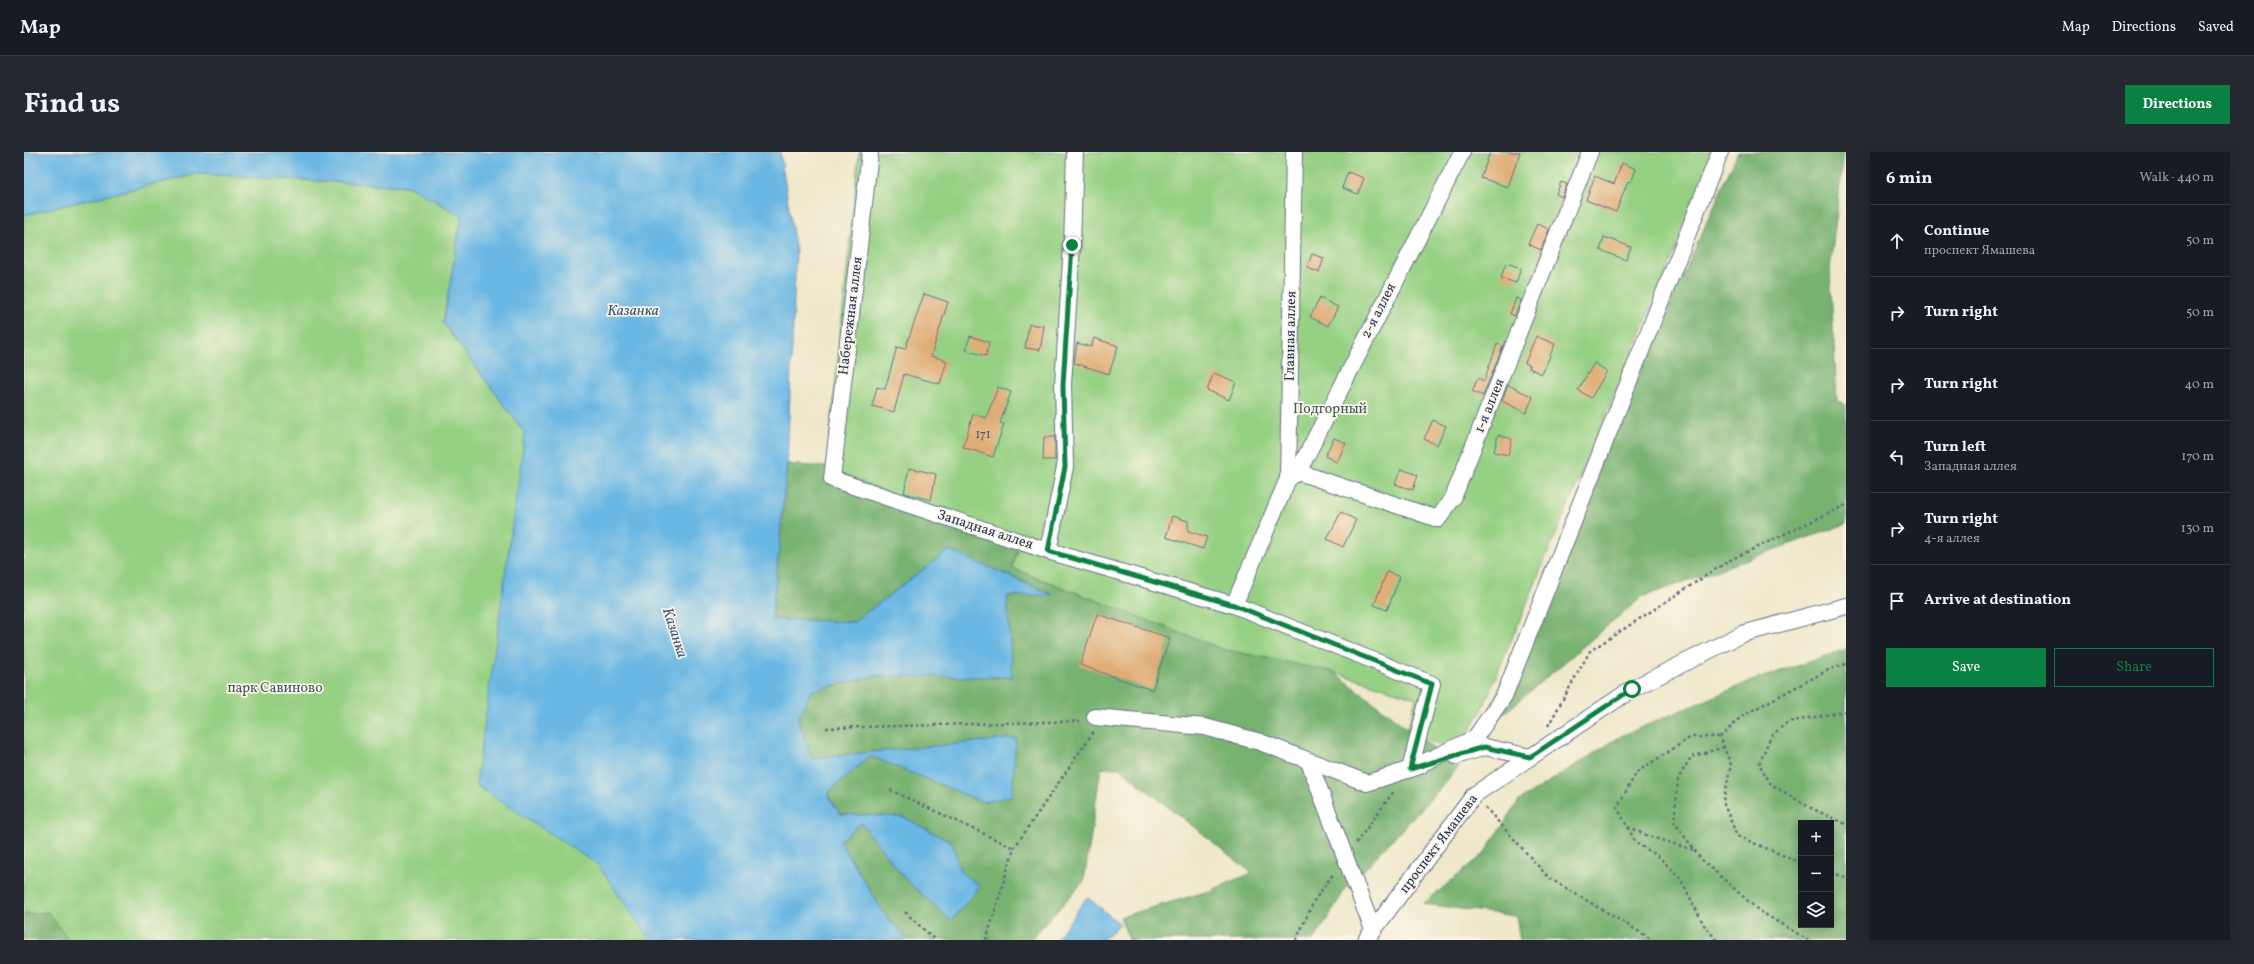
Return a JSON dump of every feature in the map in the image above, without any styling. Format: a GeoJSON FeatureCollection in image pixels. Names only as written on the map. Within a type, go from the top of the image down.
{"type":"FeatureCollection","features":[{"type":"Feature","properties":{"kind":"lane","name":"Набережная аллея"},"geometry":{"type":"LineString","coordinates":[[832,479],[870,152]]}},
{"type":"Feature","properties":{"kind":"lane"},"geometry":{"type":"LineString","coordinates":[[1048,551],[1065,467],[1063,385],[1072,245],[1075,152]]}},
{"type":"Feature","properties":{"kind":"lane","name":"Главная аллея"},"geometry":{"type":"LineString","coordinates":[[1234,605],[1293,476],[1294,152]]}},
{"type":"Feature","properties":{"kind":"lane","name":"2-я аллея"},"geometry":{"type":"LineString","coordinates":[[1293,476],[1462,152]]}},
{"type":"Feature","properties":{"kind":"lane"},"geometry":{"type":"LineString","coordinates":[[1410,769],[1475,738],[1504,696],[1720,152]]}},
{"type":"Feature","properties":{"kind":"lane","name":"1-я аллея"},"geometry":{"type":"LineString","coordinates":[[1293,476],[1438,519],[1453,498],[1585,153]]}},
{"type":"Feature","properties":{"kind":"lane","name":"Западная аллея"},"geometry":{"type":"LineString","coordinates":[[832,479],[1048,551],[1234,605],[1432,684],[1410,769]]}},
{"type":"Feature","properties":{"kind":"lane","name":"проспект Ямашева"},"geometry":{"type":"LineString","coordinates":[[1369,935],[1474,795],[1632,689],[1742,634],[1846,606]]}},
{"type":"Feature","properties":{"kind":"lane"},"geometry":{"type":"LineString","coordinates":[[1093,721],[1205,727],[1260,742],[1367,783],[1484,747],[1530,757]]}},
{"type":"Feature","properties":{"kind":"lane"},"geometry":{"type":"LineString","coordinates":[[1309,762],[1369,935]]}},
{"type":"Feature","properties":{"kind":"path"},"geometry":{"type":"LineString","coordinates":[[1545,730],[1590,651],[1730,560],[1846,505]]}},
{"type":"Feature","properties":{"kind":"path"},"geometry":{"type":"LineString","coordinates":[[1717,940],[1705,927],[1680,878],[1658,856],[1636,843],[1617,807],[1637,772],[1691,737],[1720,737],[1742,716],[1828,670],[1846,664]]}},
{"type":"Feature","properties":{"kind":"path"},"geometry":{"type":"LineString","coordinates":[[1846,711],[1788,722],[1771,736],[1759,764],[1771,784],[1809,807],[1846,824]]}},
{"type":"Feature","properties":{"kind":"path"},"geometry":{"type":"LineString","coordinates":[[826,728],[1093,721]]}},
{"type":"Feature","properties":{"kind":"path"},"geometry":{"type":"LineString","coordinates":[[986,940],[1014,848],[1093,721]]}},
{"type":"Feature","properties":{"kind":"path"},"geometry":{"type":"LineString","coordinates":[[1720,737],[1731,765],[1723,802],[1737,836],[1798,862]]}},
{"type":"Feature","properties":{"kind":"path"},"geometry":{"type":"LineString","coordinates":[[1724,747],[1692,757],[1678,779],[1674,822],[1701,859],[1758,910],[1808,940]]}},
{"type":"Feature","properties":{"kind":"path"},"geometry":{"type":"LineString","coordinates":[[1353,848],[1410,769]]}},
{"type":"Feature","properties":{"kind":"path"},"geometry":{"type":"LineString","coordinates":[[890,790],[1014,848]]}},
{"type":"Feature","properties":{"kind":"path"},"geometry":{"type":"LineString","coordinates":[[1474,795],[1549,878],[1653,940]]}},
{"type":"Feature","properties":{"kind":"path"},"geometry":{"type":"LineString","coordinates":[[1627,827],[1648,836],[1694,850]]}},
{"type":"Feature","properties":{"kind":"path"},"geometry":{"type":"LineString","coordinates":[[1296,940],[1314,901],[1336,872]]}},
{"type":"Feature","properties":{"kind":"path"},"geometry":{"type":"LineString","coordinates":[[1834,874],[1846,877]]}},
{"type":"Feature","properties":{"kind":"path"},"geometry":{"type":"LineString","coordinates":[[905,912],[935,940]]}},
{"type":"Feature","properties":{"kind":"green space","name":"Подгорный"},"geometry":{"type":"Polygon","coordinates":[[[859,152],[1717,152],[1481,712],[1456,752],[1407,732],[1416,698],[1334,672],[1222,649],[1012,568],[1018,549],[827,467],[859,152]]]}},
{"type":"Feature","properties":{"kind":"green space"},"geometry":{"type":"Polygon","coordinates":[[[1738,152],[1844,152],[1830,269],[1837,401],[1846,405],[1846,524],[1642,597],[1503,714],[1438,791],[1345,890],[1314,940],[1129,940],[1120,917],[1209,891],[1252,873],[1119,768],[1101,768],[1084,881],[1030,940],[908,940],[883,912],[840,841],[861,823],[904,878],[951,921],[980,886],[960,871],[952,843],[904,817],[840,814],[827,794],[870,756],[983,802],[1016,738],[811,758],[798,719],[811,691],[875,676],[1012,677],[1007,596],[1052,594],[949,550],[854,622],[772,619],[787,464],[827,467],[1018,549],[1012,568],[1222,649],[1334,672],[1442,755],[1458,758],[1490,709],[1738,152]]]}},
{"type":"Feature","properties":{"kind":"green space","name":"парк Савиново"},"geometry":{"type":"Polygon","coordinates":[[[197,174],[408,186],[462,216],[443,323],[525,433],[658,940],[24,940],[24,215],[197,174]]]}},
{"type":"Feature","properties":{"kind":"green space"},"geometry":{"type":"Polygon","coordinates":[[[1846,649],[1846,940],[1520,940],[1516,916],[1423,904],[1483,855],[1519,801],[1621,736],[1746,683],[1846,649]]]}},
{"type":"Feature","properties":{"kind":"green space"},"geometry":{"type":"Polygon","coordinates":[[[48,912],[69,940],[24,940],[24,914],[48,912]]]}},
{"type":"Feature","properties":{"kind":"water","name":"Казанка"},"geometry":{"type":"Polygon","coordinates":[[[24,152],[780,152],[796,252],[787,464],[772,619],[854,622],[949,550],[1053,595],[1007,596],[1012,677],[875,676],[811,691],[798,719],[812,758],[1016,738],[1012,796],[983,802],[870,756],[827,794],[840,814],[904,817],[952,843],[960,871],[980,886],[951,921],[904,878],[861,823],[840,841],[883,912],[908,940],[650,940],[598,865],[476,785],[525,433],[443,323],[462,216],[408,186],[197,174],[24,215],[24,152]]]}},
{"type":"Feature","properties":{"kind":"water"},"geometry":{"type":"Polygon","coordinates":[[[1087,897],[1120,924],[1103,940],[1056,940],[1087,897]]]}},
{"type":"Feature","properties":{"kind":"building"},"geometry":{"type":"Polygon","coordinates":[[[1490,152],[1520,152],[1508,187],[1481,178],[1490,152]]]}},
{"type":"Feature","properties":{"kind":"building"},"geometry":{"type":"Polygon","coordinates":[[[1622,163],[1636,169],[1631,182],[1628,181],[1616,212],[1586,200],[1595,176],[1614,184],[1622,163]]]}},
{"type":"Feature","properties":{"kind":"building"},"geometry":{"type":"Polygon","coordinates":[[[1348,172],[1364,178],[1358,194],[1342,188],[1348,172]]]}},
{"type":"Feature","properties":{"kind":"building"},"geometry":{"type":"Polygon","coordinates":[[[1561,182],[1567,184],[1562,197],[1556,194],[1561,182]]]}},
{"type":"Feature","properties":{"kind":"building"},"geometry":{"type":"Polygon","coordinates":[[[1537,224],[1549,229],[1541,250],[1528,244],[1537,224]]]}},
{"type":"Feature","properties":{"kind":"building"},"geometry":{"type":"Polygon","coordinates":[[[1604,237],[1631,247],[1626,260],[1600,250],[1604,237]]]}},
{"type":"Feature","properties":{"kind":"building"},"geometry":{"type":"Polygon","coordinates":[[[1312,254],[1324,258],[1319,272],[1307,268],[1312,254]]]}},
{"type":"Feature","properties":{"kind":"building"},"geometry":{"type":"Polygon","coordinates":[[[1506,263],[1521,268],[1516,283],[1501,278],[1506,263]]]}},
{"type":"Feature","properties":{"kind":"building"},"geometry":{"type":"Polygon","coordinates":[[[924,294],[948,302],[931,356],[947,361],[940,384],[904,374],[894,412],[872,406],[877,387],[885,389],[897,347],[905,349],[924,294]]]}},
{"type":"Feature","properties":{"kind":"building"},"geometry":{"type":"Polygon","coordinates":[[[1320,298],[1338,307],[1328,326],[1310,317],[1320,298]]]}},
{"type":"Feature","properties":{"kind":"building"},"geometry":{"type":"Polygon","coordinates":[[[1516,298],[1521,300],[1515,316],[1510,314],[1516,298]]]}},
{"type":"Feature","properties":{"kind":"building"},"geometry":{"type":"Polygon","coordinates":[[[1029,324],[1044,326],[1040,350],[1025,348],[1029,324]]]}},
{"type":"Feature","properties":{"kind":"building"},"geometry":{"type":"Polygon","coordinates":[[[970,336],[989,342],[986,356],[966,350],[970,336]]]}},
{"type":"Feature","properties":{"kind":"building"},"geometry":{"type":"Polygon","coordinates":[[[1536,336],[1555,344],[1542,374],[1529,368],[1530,365],[1525,363],[1536,336]]]}},
{"type":"Feature","properties":{"kind":"building"},"geometry":{"type":"Polygon","coordinates":[[[1094,338],[1118,346],[1109,374],[1074,363],[1077,343],[1091,347],[1094,338]]]}},
{"type":"Feature","properties":{"kind":"building"},"geometry":{"type":"Polygon","coordinates":[[[1497,344],[1503,346],[1483,396],[1472,391],[1478,378],[1484,381],[1497,344]]]}},
{"type":"Feature","properties":{"kind":"building"},"geometry":{"type":"Polygon","coordinates":[[[1594,363],[1607,371],[1591,398],[1578,390],[1594,363]]]}},
{"type":"Feature","properties":{"kind":"building"},"geometry":{"type":"Polygon","coordinates":[[[1214,373],[1236,382],[1229,400],[1207,390],[1214,373]]]}},
{"type":"Feature","properties":{"kind":"building"},"geometry":{"type":"Polygon","coordinates":[[[1508,385],[1533,397],[1526,413],[1502,401],[1508,385]]]}},
{"type":"Feature","properties":{"kind":"building"},"geometry":{"type":"Polygon","coordinates":[[[998,387],[1011,392],[1000,423],[1004,424],[993,457],[963,447],[973,414],[986,418],[998,387]]]}},
{"type":"Feature","properties":{"kind":"building"},"geometry":{"type":"Polygon","coordinates":[[[1433,420],[1446,426],[1437,445],[1424,439],[1433,420]]]}},
{"type":"Feature","properties":{"kind":"building"},"geometry":{"type":"Polygon","coordinates":[[[1498,435],[1512,439],[1508,455],[1494,452],[1498,435]]]}},
{"type":"Feature","properties":{"kind":"building"},"geometry":{"type":"Polygon","coordinates":[[[1044,437],[1055,437],[1055,460],[1043,460],[1044,437]]]}},
{"type":"Feature","properties":{"kind":"building"},"geometry":{"type":"Polygon","coordinates":[[[1334,438],[1346,443],[1337,462],[1325,456],[1334,438]]]}},
{"type":"Feature","properties":{"kind":"building"},"geometry":{"type":"Polygon","coordinates":[[[909,468],[936,474],[931,500],[904,493],[909,468]]]}},
{"type":"Feature","properties":{"kind":"building"},"geometry":{"type":"Polygon","coordinates":[[[1401,469],[1418,475],[1413,490],[1395,484],[1401,469]]]}},
{"type":"Feature","properties":{"kind":"building"},"geometry":{"type":"Polygon","coordinates":[[[1341,512],[1356,520],[1343,547],[1327,539],[1341,512]]]}},
{"type":"Feature","properties":{"kind":"building"},"geometry":{"type":"Polygon","coordinates":[[[1172,516],[1188,521],[1188,531],[1207,537],[1203,549],[1166,537],[1172,516]]]}},
{"type":"Feature","properties":{"kind":"building"},"geometry":{"type":"Polygon","coordinates":[[[1387,572],[1400,577],[1387,610],[1374,605],[1387,572]]]}},
{"type":"Feature","properties":{"kind":"building"},"geometry":{"type":"Polygon","coordinates":[[[1097,614],[1170,638],[1152,690],[1080,665],[1097,614]]]}},
{"type":"Feature","properties":{"kind":"route"},"geometry":{"type":"LineString","coordinates":[[1072,245],[1063,385],[1065,467],[1048,551],[1234,605],[1432,684],[1410,769],[1484,747],[1530,757],[1632,689]]}}]}
